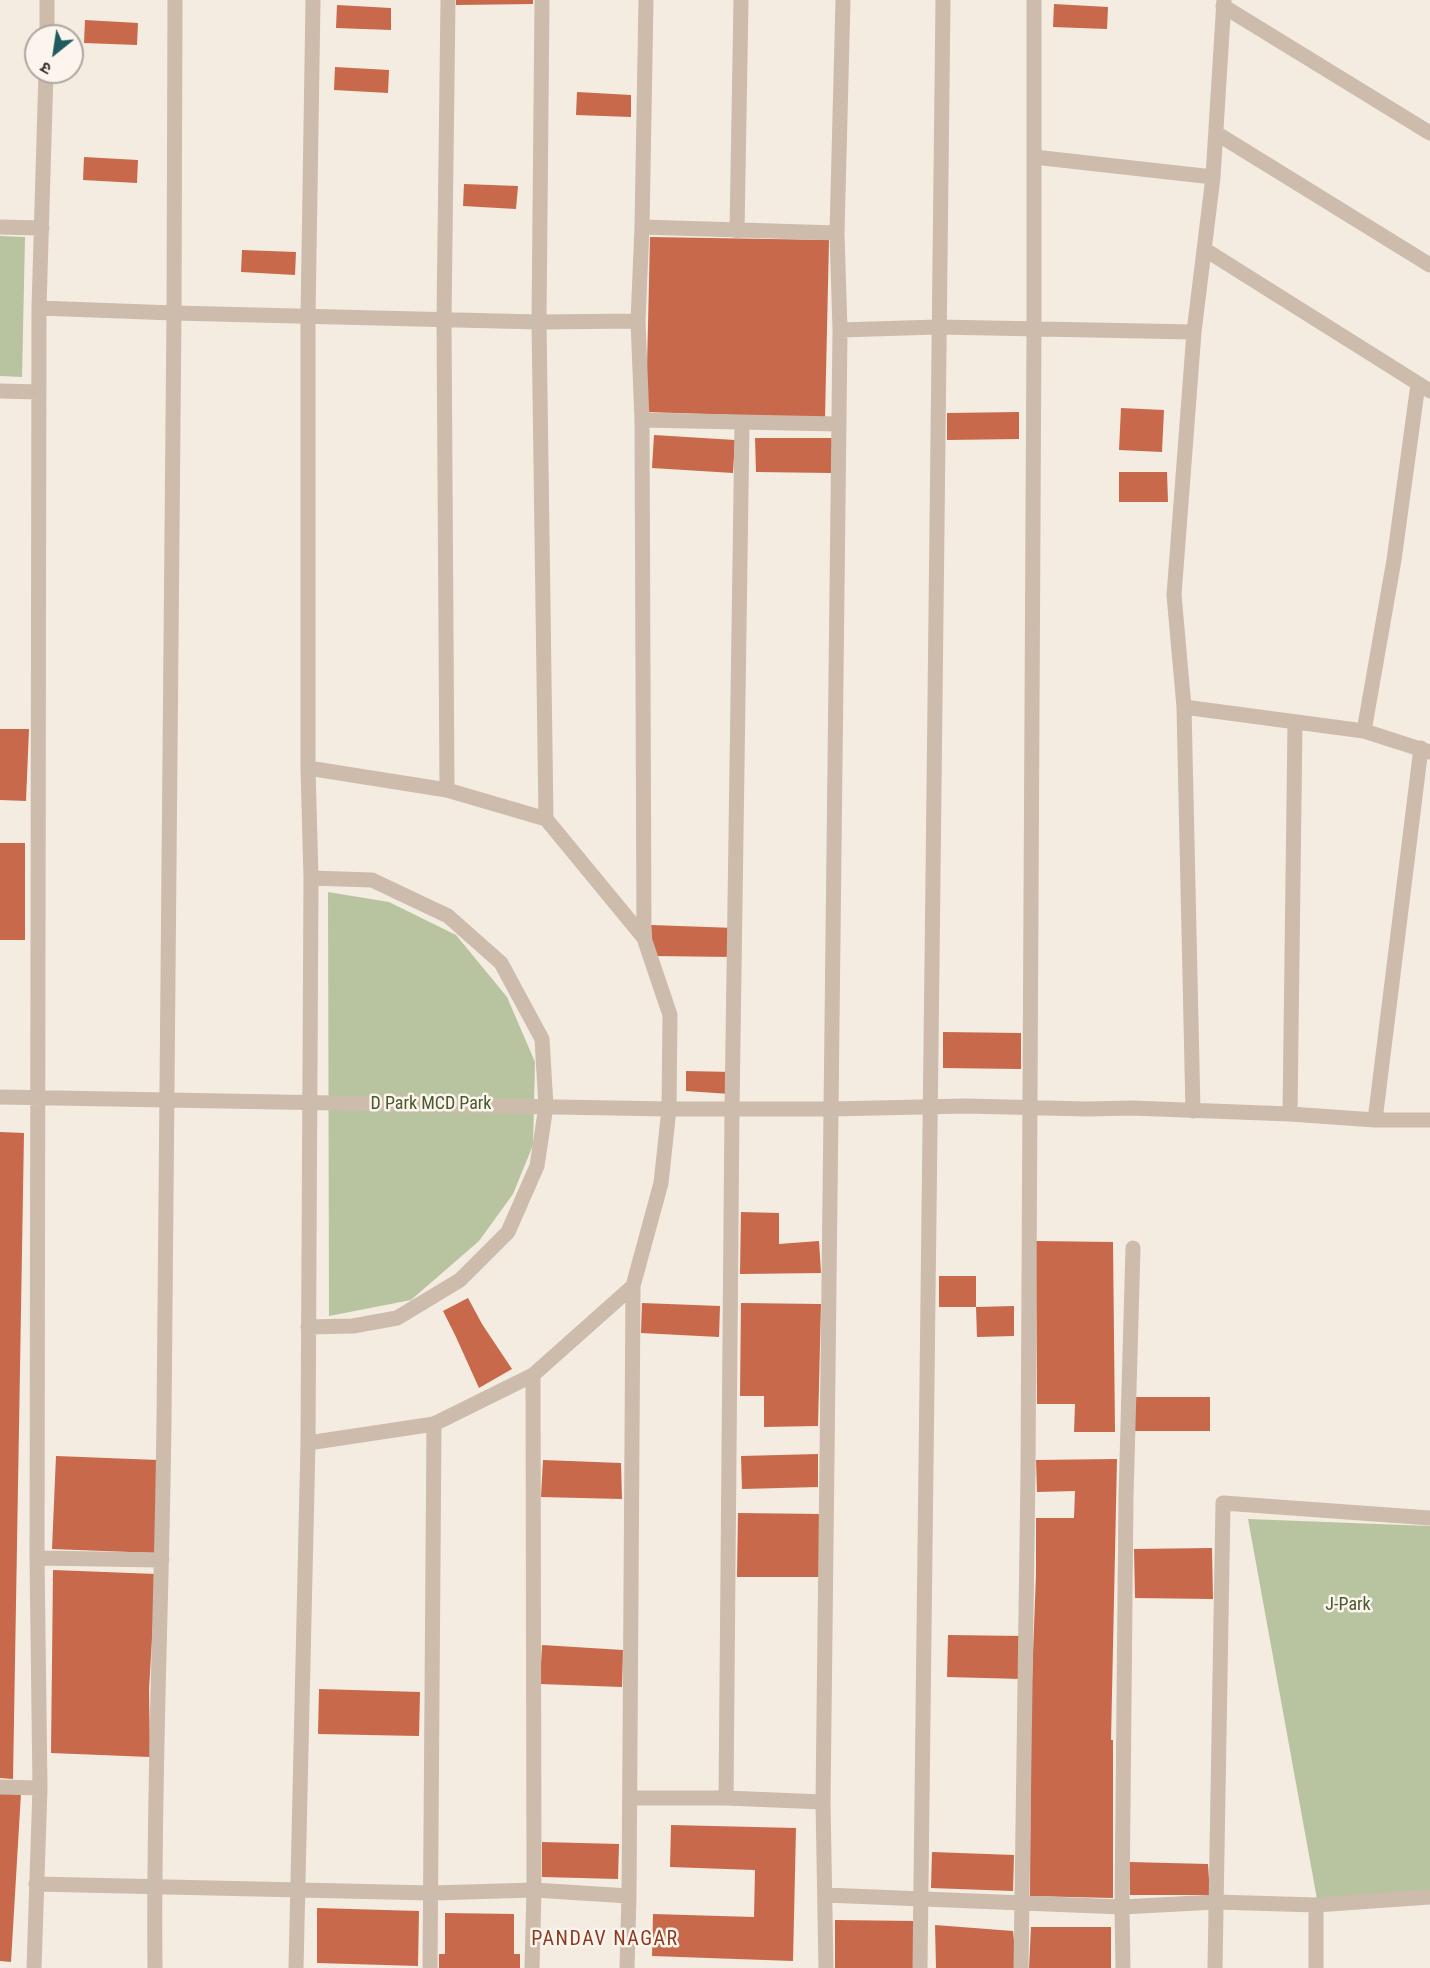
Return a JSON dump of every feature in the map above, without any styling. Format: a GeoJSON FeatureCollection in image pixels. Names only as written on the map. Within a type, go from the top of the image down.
{"type":"FeatureCollection","features":[{"type":"Feature","properties":{"kind":"street"},"geometry":{"type":"LineString","coordinates":[[46,24],[47,0]]}},
{"type":"Feature","properties":{"kind":"street"},"geometry":{"type":"LineString","coordinates":[[155,1968],[154,1887],[162,1560],[168,1099],[175,0]]}},
{"type":"Feature","properties":{"kind":"street"},"geometry":{"type":"LineString","coordinates":[[296,1968],[308,1443],[311,878],[308,768],[308,317],[313,0]]}},
{"type":"Feature","properties":{"kind":"street"},"geometry":{"type":"LineString","coordinates":[[447,790],[444,320],[448,0]]}},
{"type":"Feature","properties":{"kind":"street"},"geometry":{"type":"LineString","coordinates":[[542,0],[539,322],[546,819]]}},
{"type":"Feature","properties":{"kind":"street"},"geometry":{"type":"LineString","coordinates":[[627,1968],[633,1286],[661,1183],[669,1109],[670,1015],[644,938],[642,420],[638,321],[646,0]]}},
{"type":"Feature","properties":{"kind":"street"},"geometry":{"type":"LineString","coordinates":[[737,231],[741,0]]}},
{"type":"Feature","properties":{"kind":"street"},"geometry":{"type":"LineString","coordinates":[[826,1968],[823,1802],[840,330],[837,233],[843,0]]}},
{"type":"Feature","properties":{"kind":"street"},"geometry":{"type":"LineString","coordinates":[[920,1968],[932,1107],[943,0]]}},
{"type":"Feature","properties":{"kind":"street"},"geometry":{"type":"LineString","coordinates":[[1021,1968],[1029,1473],[1034,0]]}},
{"type":"Feature","properties":{"kind":"street"},"geometry":{"type":"LineString","coordinates":[[1193,1111],[1184,707],[1174,595],[1194,332],[1213,177],[1223,3],[1430,133]]}},
{"type":"Feature","properties":{"kind":"street"},"geometry":{"type":"LineString","coordinates":[[34,1968],[40,1788],[37,1558],[39,308],[46,84]]}},
{"type":"Feature","properties":{"kind":"street"},"geometry":{"type":"LineString","coordinates":[[1216,134],[1430,265]]}},
{"type":"Feature","properties":{"kind":"street"},"geometry":{"type":"LineString","coordinates":[[1034,157],[1213,177]]}},
{"type":"Feature","properties":{"kind":"street"},"geometry":{"type":"LineString","coordinates":[[0,227],[42,228]]}},
{"type":"Feature","properties":{"kind":"street"},"geometry":{"type":"LineString","coordinates":[[642,227],[837,233]]}},
{"type":"Feature","properties":{"kind":"street"},"geometry":{"type":"LineString","coordinates":[[1204,249],[1424,387],[1364,731]]}},
{"type":"Feature","properties":{"kind":"street"},"geometry":{"type":"LineString","coordinates":[[39,308],[444,320],[638,321]]}},
{"type":"Feature","properties":{"kind":"street"},"geometry":{"type":"LineString","coordinates":[[840,330],[938,327],[1194,332]]}},
{"type":"Feature","properties":{"kind":"street"},"geometry":{"type":"LineString","coordinates":[[0,391],[39,392]]}},
{"type":"Feature","properties":{"kind":"street"},"geometry":{"type":"LineString","coordinates":[[642,420],[838,424]]}},
{"type":"Feature","properties":{"kind":"street"},"geometry":{"type":"LineString","coordinates":[[726,1798],[732,1110],[742,423]]}},
{"type":"Feature","properties":{"kind":"street"},"geometry":{"type":"LineString","coordinates":[[1184,707],[1364,731],[1425,750],[1375,1120]]}},
{"type":"Feature","properties":{"kind":"street"},"geometry":{"type":"LineString","coordinates":[[1290,1114],[1295,723]]}},
{"type":"Feature","properties":{"kind":"street"},"geometry":{"type":"LineString","coordinates":[[308,768],[447,790],[546,819],[644,938]]}},
{"type":"Feature","properties":{"kind":"street"},"geometry":{"type":"LineString","coordinates":[[308,1327],[353,1326],[397,1318],[460,1280],[508,1232],[537,1166],[546,1106],[542,1039],[501,963],[448,916],[372,880],[311,878]]}},
{"type":"Feature","properties":{"kind":"street"},"geometry":{"type":"LineString","coordinates":[[0,1097],[732,1110],[932,1107],[1132,1108],[1290,1114],[1375,1120],[1430,1120]]}},
{"type":"Feature","properties":{"kind":"street"},"geometry":{"type":"LineString","coordinates":[[1123,1968],[1126,1496],[1133,1248]]}},
{"type":"Feature","properties":{"kind":"street"},"geometry":{"type":"LineString","coordinates":[[308,1443],[434,1424],[533,1375],[633,1286]]}},
{"type":"Feature","properties":{"kind":"street"},"geometry":{"type":"LineString","coordinates":[[532,1968],[534,1890],[533,1375]]}},
{"type":"Feature","properties":{"kind":"street"},"geometry":{"type":"LineString","coordinates":[[430,1968],[434,1424]]}},
{"type":"Feature","properties":{"kind":"street"},"geometry":{"type":"LineString","coordinates":[[1215,1968],[1223,1503],[1430,1518]]}},
{"type":"Feature","properties":{"kind":"street"},"geometry":{"type":"LineString","coordinates":[[37,1558],[162,1560]]}},
{"type":"Feature","properties":{"kind":"street"},"geometry":{"type":"LineString","coordinates":[[0,1787],[40,1788]]}},
{"type":"Feature","properties":{"kind":"street"},"geometry":{"type":"LineString","coordinates":[[630,1797],[823,1802]]}},
{"type":"Feature","properties":{"kind":"street"},"geometry":{"type":"LineString","coordinates":[[36,1884],[432,1893],[534,1890],[629,1896]]}},
{"type":"Feature","properties":{"kind":"street"},"geometry":{"type":"LineString","coordinates":[[825,1895],[1122,1907],[1216,1902],[1316,1905],[1430,1897]]}},
{"type":"Feature","properties":{"kind":"street"},"geometry":{"type":"LineString","coordinates":[[1316,1905],[1316,1968]]}},
{"type":"Feature","properties":{"kind":"green space"},"geometry":{"type":"Polygon","coordinates":[[[0,236],[25,237],[22,377],[0,376],[0,236]]]}},
{"type":"Feature","properties":{"kind":"green space","name":"D Park MCD Park"},"geometry":{"type":"Polygon","coordinates":[[[328,892],[389,902],[456,935],[507,997],[535,1062],[533,1145],[513,1194],[479,1241],[411,1300],[329,1316],[328,892]]]}},
{"type":"Feature","properties":{"kind":"green space","name":"J-Park"},"geometry":{"type":"Polygon","coordinates":[[[1248,1519],[1430,1526],[1430,1891],[1317,1899],[1248,1519]]]}},
{"type":"Feature","properties":{"kind":"building"},"geometry":{"type":"Polygon","coordinates":[[[456,0],[533,0],[533,4],[456,5],[456,0]]]}},
{"type":"Feature","properties":{"kind":"building"},"geometry":{"type":"Polygon","coordinates":[[[1054,4],[1108,7],[1107,29],[1053,27],[1054,4]]]}},
{"type":"Feature","properties":{"kind":"building"},"geometry":{"type":"Polygon","coordinates":[[[337,5],[391,8],[391,30],[336,28],[337,5]]]}},
{"type":"Feature","properties":{"kind":"building"},"geometry":{"type":"Polygon","coordinates":[[[85,20],[138,23],[137,45],[84,43],[85,20]]]}},
{"type":"Feature","properties":{"kind":"building"},"geometry":{"type":"Polygon","coordinates":[[[335,67],[389,70],[388,93],[334,90],[335,67]]]}},
{"type":"Feature","properties":{"kind":"building"},"geometry":{"type":"Polygon","coordinates":[[[577,92],[631,95],[631,117],[576,115],[577,92]]]}},
{"type":"Feature","properties":{"kind":"building"},"geometry":{"type":"Polygon","coordinates":[[[84,157],[138,160],[137,183],[83,180],[84,157]]]}},
{"type":"Feature","properties":{"kind":"building"},"geometry":{"type":"Polygon","coordinates":[[[464,184],[518,186],[516,209],[463,206],[464,184]]]}},
{"type":"Feature","properties":{"kind":"building"},"geometry":{"type":"Polygon","coordinates":[[[650,237],[829,240],[825,418],[646,412],[650,237]]]}},
{"type":"Feature","properties":{"kind":"building"},"geometry":{"type":"Polygon","coordinates":[[[242,250],[296,252],[295,275],[241,272],[242,250]]]}},
{"type":"Feature","properties":{"kind":"building"},"geometry":{"type":"Polygon","coordinates":[[[1121,408],[1164,410],[1162,452],[1119,450],[1121,408]]]}},
{"type":"Feature","properties":{"kind":"building"},"geometry":{"type":"Polygon","coordinates":[[[1019,412],[1019,439],[947,440],[947,413],[1019,412]]]}},
{"type":"Feature","properties":{"kind":"building"},"geometry":{"type":"Polygon","coordinates":[[[654,435],[735,440],[733,473],[652,468],[654,435]]]}},
{"type":"Feature","properties":{"kind":"building"},"geometry":{"type":"Polygon","coordinates":[[[755,438],[832,438],[832,473],[756,472],[755,438]]]}},
{"type":"Feature","properties":{"kind":"building"},"geometry":{"type":"Polygon","coordinates":[[[1119,472],[1167,472],[1168,502],[1119,502],[1119,472]]]}},
{"type":"Feature","properties":{"kind":"building"},"geometry":{"type":"Polygon","coordinates":[[[0,729],[29,729],[26,801],[0,800],[0,729]]]}},
{"type":"Feature","properties":{"kind":"building"},"geometry":{"type":"Polygon","coordinates":[[[0,843],[25,843],[25,940],[0,940],[0,843]]]}},
{"type":"Feature","properties":{"kind":"building"},"geometry":{"type":"Polygon","coordinates":[[[651,925],[735,928],[734,957],[653,956],[651,925]]]}},
{"type":"Feature","properties":{"kind":"building"},"geometry":{"type":"Polygon","coordinates":[[[943,1032],[1021,1033],[1021,1069],[943,1068],[943,1032]]]}},
{"type":"Feature","properties":{"kind":"building"},"geometry":{"type":"Polygon","coordinates":[[[686,1071],[733,1072],[730,1094],[686,1091],[686,1071]]]}},
{"type":"Feature","properties":{"kind":"building"},"geometry":{"type":"Polygon","coordinates":[[[0,1132],[24,1133],[13,1779],[0,1778],[0,1132]]]}},
{"type":"Feature","properties":{"kind":"building"},"geometry":{"type":"Polygon","coordinates":[[[741,1212],[779,1213],[779,1244],[819,1241],[821,1273],[740,1274],[741,1212]]]}},
{"type":"Feature","properties":{"kind":"building"},"geometry":{"type":"Polygon","coordinates":[[[1036,1241],[1113,1242],[1115,1432],[1074,1432],[1075,1404],[1037,1404],[1036,1241]]]}},
{"type":"Feature","properties":{"kind":"building"},"geometry":{"type":"Polygon","coordinates":[[[939,1276],[976,1276],[976,1307],[939,1307],[939,1276]]]}},
{"type":"Feature","properties":{"kind":"building"},"geometry":{"type":"Polygon","coordinates":[[[468,1298],[512,1369],[479,1388],[443,1311],[468,1298]]]}},
{"type":"Feature","properties":{"kind":"building"},"geometry":{"type":"Polygon","coordinates":[[[642,1303],[720,1306],[719,1337],[641,1333],[642,1303]]]}},
{"type":"Feature","properties":{"kind":"building"},"geometry":{"type":"Polygon","coordinates":[[[741,1303],[821,1304],[818,1426],[764,1427],[764,1396],[740,1396],[741,1303]]]}},
{"type":"Feature","properties":{"kind":"building"},"geometry":{"type":"Polygon","coordinates":[[[1014,1306],[1014,1336],[977,1337],[976,1307],[1014,1306]]]}},
{"type":"Feature","properties":{"kind":"building"},"geometry":{"type":"Polygon","coordinates":[[[1134,1397],[1210,1397],[1210,1431],[1134,1431],[1134,1397]]]}},
{"type":"Feature","properties":{"kind":"building"},"geometry":{"type":"Polygon","coordinates":[[[818,1454],[818,1487],[742,1489],[741,1456],[818,1454]]]}},
{"type":"Feature","properties":{"kind":"building"},"geometry":{"type":"Polygon","coordinates":[[[56,1456],[158,1460],[155,1553],[52,1549],[56,1456]]]}},
{"type":"Feature","properties":{"kind":"building"},"geometry":{"type":"Polygon","coordinates":[[[1117,1459],[1111,1740],[1113,1740],[1113,1898],[1030,1896],[1031,1708],[1036,1518],[1074,1518],[1075,1491],[1037,1492],[1036,1460],[1117,1459]]]}},
{"type":"Feature","properties":{"kind":"building"},"geometry":{"type":"Polygon","coordinates":[[[543,1460],[621,1463],[622,1499],[541,1497],[543,1460]]]}},
{"type":"Feature","properties":{"kind":"building"},"geometry":{"type":"Polygon","coordinates":[[[738,1513],[821,1514],[821,1577],[737,1577],[738,1513]]]}},
{"type":"Feature","properties":{"kind":"building"},"geometry":{"type":"Polygon","coordinates":[[[1212,1548],[1213,1599],[1135,1598],[1134,1549],[1212,1548]]]}},
{"type":"Feature","properties":{"kind":"building"},"geometry":{"type":"Polygon","coordinates":[[[53,1570],[156,1574],[149,1689],[150,1757],[51,1753],[53,1570]]]}},
{"type":"Feature","properties":{"kind":"building"},"geometry":{"type":"Polygon","coordinates":[[[948,1635],[1023,1636],[1022,1679],[947,1677],[948,1635]]]}},
{"type":"Feature","properties":{"kind":"building"},"geometry":{"type":"Polygon","coordinates":[[[542,1645],[623,1650],[622,1687],[540,1684],[542,1645]]]}},
{"type":"Feature","properties":{"kind":"building"},"geometry":{"type":"Polygon","coordinates":[[[319,1689],[420,1692],[419,1736],[318,1734],[319,1689]]]}},
{"type":"Feature","properties":{"kind":"building"},"geometry":{"type":"Polygon","coordinates":[[[0,1792],[21,1793],[11,1962],[0,1961],[0,1792]]]}},
{"type":"Feature","properties":{"kind":"building"},"geometry":{"type":"Polygon","coordinates":[[[671,1825],[796,1828],[793,1961],[652,1956],[653,1914],[754,1917],[755,1870],[670,1867],[671,1825]]]}},
{"type":"Feature","properties":{"kind":"building"},"geometry":{"type":"Polygon","coordinates":[[[542,1842],[619,1844],[618,1879],[542,1877],[542,1842]]]}},
{"type":"Feature","properties":{"kind":"building"},"geometry":{"type":"Polygon","coordinates":[[[932,1852],[1014,1855],[1013,1891],[931,1888],[932,1852]]]}},
{"type":"Feature","properties":{"kind":"building"},"geometry":{"type":"Polygon","coordinates":[[[1129,1862],[1208,1864],[1210,1895],[1130,1895],[1129,1862]]]}},
{"type":"Feature","properties":{"kind":"building"},"geometry":{"type":"Polygon","coordinates":[[[317,1908],[419,1911],[418,1966],[317,1963],[317,1908]]]}},
{"type":"Feature","properties":{"kind":"building"},"geometry":{"type":"Polygon","coordinates":[[[445,1913],[514,1914],[514,1954],[520,1954],[520,1968],[439,1968],[439,1954],[445,1954],[445,1913]]]}},
{"type":"Feature","properties":{"kind":"building"},"geometry":{"type":"Polygon","coordinates":[[[835,1920],[915,1921],[914,1968],[835,1968],[835,1920]]]}},
{"type":"Feature","properties":{"kind":"building"},"geometry":{"type":"Polygon","coordinates":[[[935,1925],[1013,1931],[1017,1968],[936,1968],[935,1925]]]}},
{"type":"Feature","properties":{"kind":"building"},"geometry":{"type":"Polygon","coordinates":[[[1031,1927],[1111,1927],[1111,1968],[1029,1968],[1031,1927]]]}},
{"type":"Feature","properties":{"kind":"district","name":"PANDAV NAGAR"},"geometry":{"type":"Point","coordinates":[605,1940]}}]}
